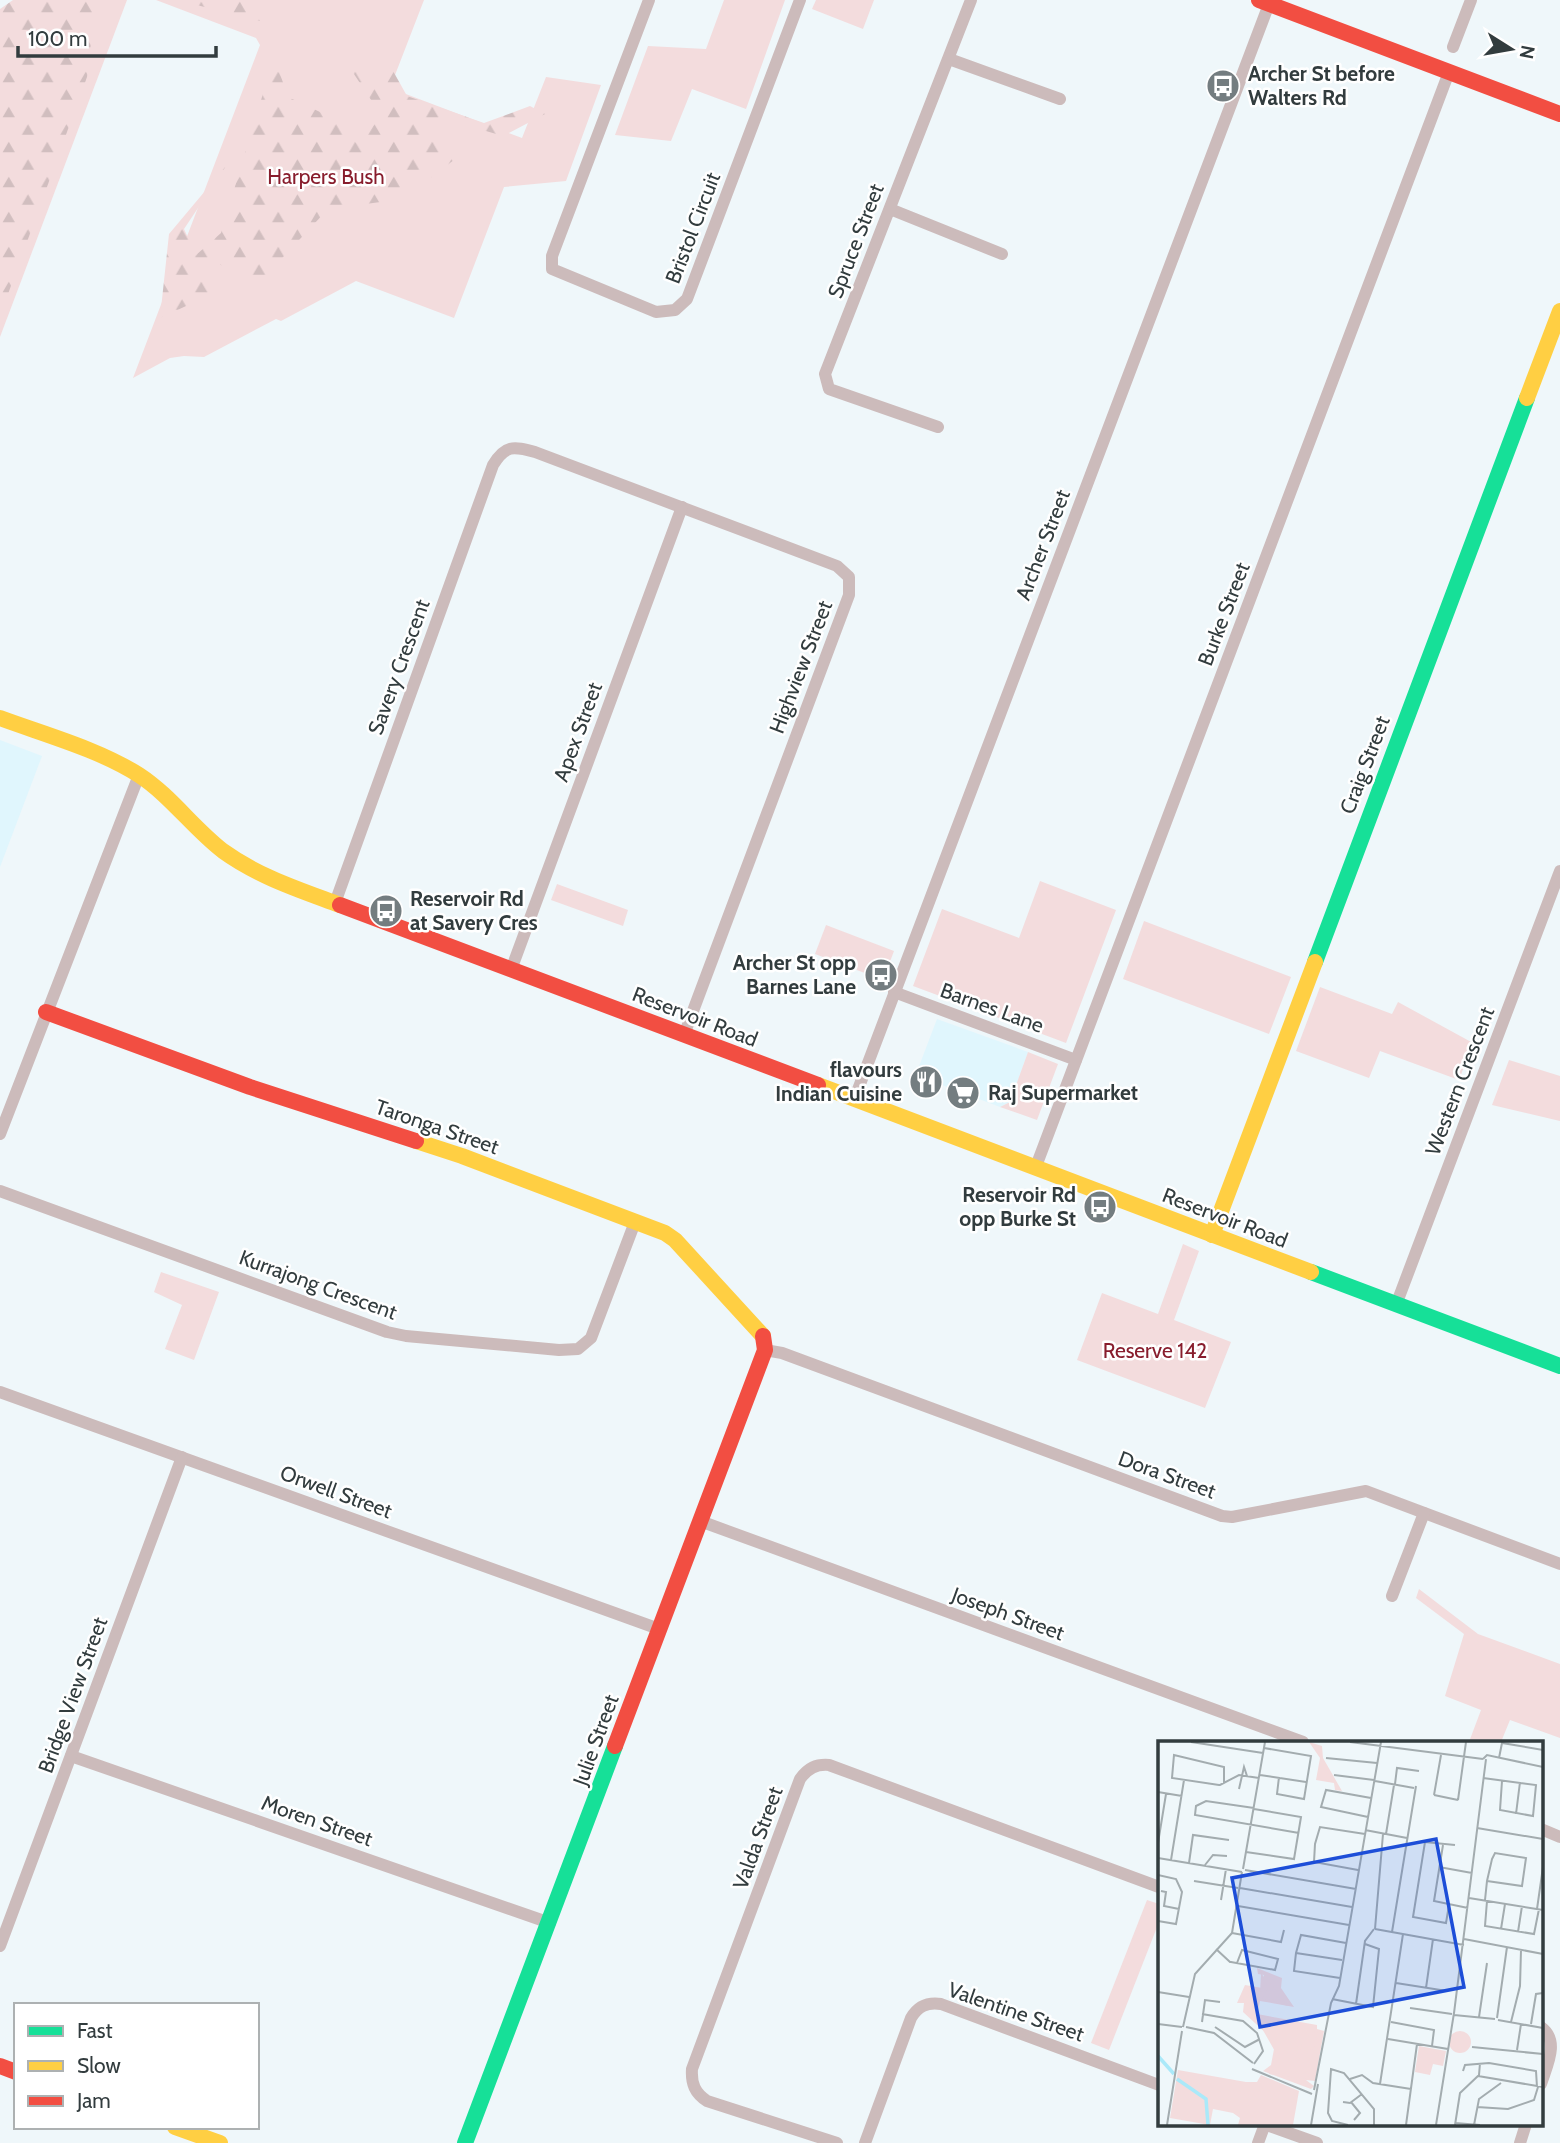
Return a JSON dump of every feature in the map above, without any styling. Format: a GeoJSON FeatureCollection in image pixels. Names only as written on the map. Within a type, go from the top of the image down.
{"type":"FeatureCollection","features":[{"type":"Feature","properties":{"kind":"street","name":"Bristol Circuit"},"geometry":{"type":"LineString","coordinates":[[649,0],[552,256],[552,269],[656,312],[675,310],[687,299],[800,0]]}},
{"type":"Feature","properties":{"kind":"street","name":"Spruce Street"},"geometry":{"type":"LineString","coordinates":[[939,427],[829,389],[825,374],[971,0]]}},
{"type":"Feature","properties":{"kind":"street"},"geometry":{"type":"LineString","coordinates":[[1453,47],[1471,0]]}},
{"type":"Feature","properties":{"kind":"street"},"geometry":{"type":"LineString","coordinates":[[1264,2],[1560,114]]}},
{"type":"Feature","properties":{"kind":"street","name":"Archer Street"},"geometry":{"type":"LineString","coordinates":[[854,1100],[1264,2]]}},
{"type":"Feature","properties":{"kind":"street"},"geometry":{"type":"LineString","coordinates":[[948,59],[1059,99]]}},
{"type":"Feature","properties":{"kind":"street","name":"Burke Street"},"geometry":{"type":"LineString","coordinates":[[1035,1169],[1449,72]]}},
{"type":"Feature","properties":{"kind":"street"},"geometry":{"type":"LineString","coordinates":[[890,209],[1002,254]]}},
{"type":"Feature","properties":{"kind":"street","name":"Craig Street"},"geometry":{"type":"LineString","coordinates":[[1212,1235],[1293,1013],[1560,311]]}},
{"type":"Feature","properties":{"kind":"street","name":"Highview Street"},"geometry":{"type":"LineString","coordinates":[[508,449],[520,448],[535,452],[682,507],[837,566],[849,578],[849,595],[684,1035]]}},
{"type":"Feature","properties":{"kind":"street","name":"Savery Crescent"},"geometry":{"type":"LineString","coordinates":[[335,903],[493,465],[500,453],[508,449]]}},
{"type":"Feature","properties":{"kind":"street","name":"Apex Street"},"geometry":{"type":"LineString","coordinates":[[510,970],[682,507]]}},
{"type":"Feature","properties":{"kind":"street","name":"Reservoir Road"},"geometry":{"type":"LineString","coordinates":[[0,718],[107,758],[139,775],[163,793],[222,850],[261,875],[1560,1366]]}},
{"type":"Feature","properties":{"kind":"street"},"geometry":{"type":"LineString","coordinates":[[0,1134],[139,775]]}},
{"type":"Feature","properties":{"kind":"street","name":"Western Crescent"},"geometry":{"type":"LineString","coordinates":[[1396,1304],[1560,871]]}},
{"type":"Feature","properties":{"kind":"street","name":"Barnes Lane"},"geometry":{"type":"LineString","coordinates":[[894,992],[1076,1060]]}},
{"type":"Feature","properties":{"kind":"street","name":"Taronga Street"},"geometry":{"type":"LineString","coordinates":[[46,1012],[250,1087],[462,1156],[665,1233],[675,1240],[759,1330],[764,1338],[765,1350]]}},
{"type":"Feature","properties":{"kind":"street","name":"Kurrajong Crescent"},"geometry":{"type":"LineString","coordinates":[[0,1191],[387,1332],[559,1350],[578,1349],[592,1338],[635,1222]]}},
{"type":"Feature","properties":{"kind":"street","name":"Dora Street"},"geometry":{"type":"LineString","coordinates":[[765,1350],[782,1353],[1225,1517],[1362,1491],[1560,1564]]}},
{"type":"Feature","properties":{"kind":"street","name":"Julie Street"},"geometry":{"type":"LineString","coordinates":[[465,2143],[765,1350]]}},
{"type":"Feature","properties":{"kind":"street","name":"Orwell Street"},"geometry":{"type":"LineString","coordinates":[[0,1392],[659,1629]]}},
{"type":"Feature","properties":{"kind":"street","name":"Bridge View Street"},"geometry":{"type":"LineString","coordinates":[[0,1947],[182,1457]]}},
{"type":"Feature","properties":{"kind":"street"},"geometry":{"type":"LineString","coordinates":[[1392,1596],[1424,1513]]}},
{"type":"Feature","properties":{"kind":"street","name":"Joseph Street"},"geometry":{"type":"LineString","coordinates":[[700,1521],[1300,1741]]}},
{"type":"Feature","properties":{"kind":"street","name":"Moren Street"},"geometry":{"type":"LineString","coordinates":[[71,1756],[550,1923]]}},
{"type":"Feature","properties":{"kind":"street","name":"Valda Street"},"geometry":{"type":"LineString","coordinates":[[837,2143],[708,2101],[698,2094],[692,2080],[692,2069],[800,1779],[805,1772],[816,1765],[829,1765],[1158,1887]]}},
{"type":"Feature","properties":{"kind":"street"},"geometry":{"type":"LineString","coordinates":[[1542,1829],[1560,1836]]}},
{"type":"Feature","properties":{"kind":"street","name":"Valentine Street"},"geometry":{"type":"LineString","coordinates":[[865,2143],[911,2018],[917,2010],[928,2004],[941,2004],[1158,2085]]}},
{"type":"Feature","properties":{"kind":"street"},"geometry":{"type":"LineString","coordinates":[[1542,2081],[1555,2035]]}},
{"type":"Feature","properties":{"kind":"street"},"geometry":{"type":"LineString","coordinates":[[1258,2143],[1264,2126]]}},
{"type":"Feature","properties":{"kind":"street"},"geometry":{"type":"LineString","coordinates":[[1270,2126],[1317,2143]]}},
{"type":"Feature","properties":{"kind":"street"},"geometry":{"type":"LineString","coordinates":[[1520,2143],[1526,2126]]}},
{"type":"Feature","properties":{"kind":"street"},"geometry":{"type":"LineString","coordinates":[[181,2129],[220,2143]]}},
{"type":"Feature","properties":{"kind":"shaded area"},"geometry":{"type":"Polygon","coordinates":[[[0,740],[42,756],[0,867],[0,740]]]}},
{"type":"Feature","properties":{"kind":"shaded area"},"geometry":{"type":"Polygon","coordinates":[[[937,1019],[1028,1052],[1010,1102],[1000,1107],[921,1077],[918,1069],[937,1019]]]}},
{"type":"Feature","properties":{"kind":"green space"},"geometry":{"type":"Polygon","coordinates":[[[13,0],[96,0],[87,77],[0,316],[0,9],[13,0]]]}},
{"type":"Feature","properties":{"kind":"green space"},"geometry":{"type":"Polygon","coordinates":[[[34,0],[127,0],[0,337],[0,20],[34,0]]]}},
{"type":"Feature","properties":{"kind":"green space","name":"Harpers Bush"},"geometry":{"type":"Polygon","coordinates":[[[156,0],[424,0],[390,88],[522,138],[546,77],[601,85],[566,181],[504,187],[454,318],[356,281],[281,321],[276,319],[204,357],[170,358],[133,378],[260,45],[256,38],[156,0]]]}},
{"type":"Feature","properties":{"kind":"green space"},"geometry":{"type":"Polygon","coordinates":[[[177,0],[251,0],[260,21],[177,0]]]}},
{"type":"Feature","properties":{"kind":"green space"},"geometry":{"type":"Polygon","coordinates":[[[724,0],[785,0],[746,109],[692,89],[671,141],[615,135],[648,46],[706,49],[724,0]]]}},
{"type":"Feature","properties":{"kind":"green space"},"geometry":{"type":"Polygon","coordinates":[[[816,0],[874,0],[863,29],[812,9],[816,0]]]}},
{"type":"Feature","properties":{"kind":"green space"},"geometry":{"type":"Polygon","coordinates":[[[350,68],[392,69],[407,96],[484,123],[530,106],[545,114],[503,136],[445,119],[431,123],[463,153],[403,199],[328,209],[258,284],[211,260],[210,295],[160,318],[169,234],[226,166],[184,229],[196,255],[221,233],[268,77],[279,71],[288,97],[335,119],[359,146],[381,115],[350,68]]]}},
{"type":"Feature","properties":{"kind":"green space"},"geometry":{"type":"Polygon","coordinates":[[[1040,881],[1116,910],[1066,1043],[913,986],[942,909],[1019,938],[1040,881]]]}},
{"type":"Feature","properties":{"kind":"green space"},"geometry":{"type":"Polygon","coordinates":[[[557,884],[628,910],[623,926],[551,900],[557,884]]]}},
{"type":"Feature","properties":{"kind":"green space"},"geometry":{"type":"Polygon","coordinates":[[[1144,921],[1291,977],[1269,1034],[1123,979],[1144,921]]]}},
{"type":"Feature","properties":{"kind":"green space"},"geometry":{"type":"Polygon","coordinates":[[[826,925],[894,951],[883,980],[815,954],[826,925]]]}},
{"type":"Feature","properties":{"kind":"green space"},"geometry":{"type":"Polygon","coordinates":[[[1320,987],[1392,1014],[1398,1002],[1473,1043],[1459,1080],[1380,1051],[1369,1078],[1296,1051],[1320,987]]]}},
{"type":"Feature","properties":{"kind":"green space"},"geometry":{"type":"Polygon","coordinates":[[[1028,1052],[1058,1064],[1037,1120],[1000,1107],[1010,1102],[1028,1052]]]}},
{"type":"Feature","properties":{"kind":"green space"},"geometry":{"type":"Polygon","coordinates":[[[1509,1060],[1560,1076],[1560,1121],[1492,1105],[1509,1060]]]}},
{"type":"Feature","properties":{"kind":"green space","name":"Reserve 142"},"geometry":{"type":"Polygon","coordinates":[[[1183,1244],[1199,1251],[1174,1320],[1231,1342],[1205,1408],[1077,1360],[1102,1293],[1158,1314],[1183,1244]]]}},
{"type":"Feature","properties":{"kind":"green space"},"geometry":{"type":"Polygon","coordinates":[[[161,1272],[219,1292],[194,1360],[165,1349],[182,1305],[154,1292],[161,1272]]]}},
{"type":"Feature","properties":{"kind":"green space"},"geometry":{"type":"Polygon","coordinates":[[[1419,1589],[1478,1634],[1560,1664],[1560,1738],[1510,1720],[1501,1741],[1469,1741],[1481,1710],[1445,1696],[1464,1634],[1416,1598],[1419,1589]]]}},
{"type":"Feature","properties":{"kind":"green space"},"geometry":{"type":"Polygon","coordinates":[[[1147,1900],[1158,1904],[1158,1925],[1109,2050],[1091,2043],[1147,1900]]]}},
{"type":"Feature","properties":{"kind":"traffic: fast"},"geometry":{"type":"LineString","coordinates":[[1315,962],[1527,398]]}},
{"type":"Feature","properties":{"kind":"traffic: fast"},"geometry":{"type":"LineString","coordinates":[[1311,1272],[1560,1366]]}},
{"type":"Feature","properties":{"kind":"traffic: fast"},"geometry":{"type":"LineString","coordinates":[[465,2143],[615,1746]]}},
{"type":"Feature","properties":{"kind":"traffic: slow"},"geometry":{"type":"LineString","coordinates":[[1527,398],[1560,311]]}},
{"type":"Feature","properties":{"kind":"traffic: slow"},"geometry":{"type":"LineString","coordinates":[[0,718],[71,743],[123,766],[151,783],[212,842],[237,860],[280,882],[340,905]]}},
{"type":"Feature","properties":{"kind":"traffic: slow"},"geometry":{"type":"LineString","coordinates":[[1212,1235],[1315,962]]}},
{"type":"Feature","properties":{"kind":"traffic: slow"},"geometry":{"type":"LineString","coordinates":[[818,1085],[1311,1272]]}},
{"type":"Feature","properties":{"kind":"traffic: slow"},"geometry":{"type":"LineString","coordinates":[[416,1141],[665,1233],[675,1240],[763,1336]]}},
{"type":"Feature","properties":{"kind":"traffic: slow"},"geometry":{"type":"LineString","coordinates":[[181,2129],[220,2143]]}},
{"type":"Feature","properties":{"kind":"traffic: jam"},"geometry":{"type":"LineString","coordinates":[[1259,0],[1560,114]]}},
{"type":"Feature","properties":{"kind":"traffic: jam"},"geometry":{"type":"LineString","coordinates":[[340,905],[818,1085]]}},
{"type":"Feature","properties":{"kind":"traffic: jam"},"geometry":{"type":"LineString","coordinates":[[46,1012],[250,1087],[416,1141]]}},
{"type":"Feature","properties":{"kind":"traffic: jam"},"geometry":{"type":"LineString","coordinates":[[615,1746],[765,1350],[763,1336]]}},
{"type":"Feature","properties":{"kind":"traffic: jam"},"geometry":{"type":"LineString","coordinates":[[0,2066],[14,2071]]}},
{"type":"Feature","properties":{"kind":"place","name":"Archer St before Walters Rd"},"geometry":{"type":"Point","coordinates":[1223,86]}},
{"type":"Feature","properties":{"kind":"place","name":"Reservoir Rd at Savery Cres"},"geometry":{"type":"Point","coordinates":[386,911]}},
{"type":"Feature","properties":{"kind":"place","name":"Archer St opp Barnes Lane"},"geometry":{"type":"Point","coordinates":[881,975]}},
{"type":"Feature","properties":{"kind":"place","name":"flavours Indian Cuisine"},"geometry":{"type":"Point","coordinates":[926,1082]}},
{"type":"Feature","properties":{"kind":"place","name":"Raj Supermarket"},"geometry":{"type":"Point","coordinates":[963,1093]}},
{"type":"Feature","properties":{"kind":"place","name":"Reservoir Rd opp Burke St"},"geometry":{"type":"Point","coordinates":[1100,1207]}}]}
